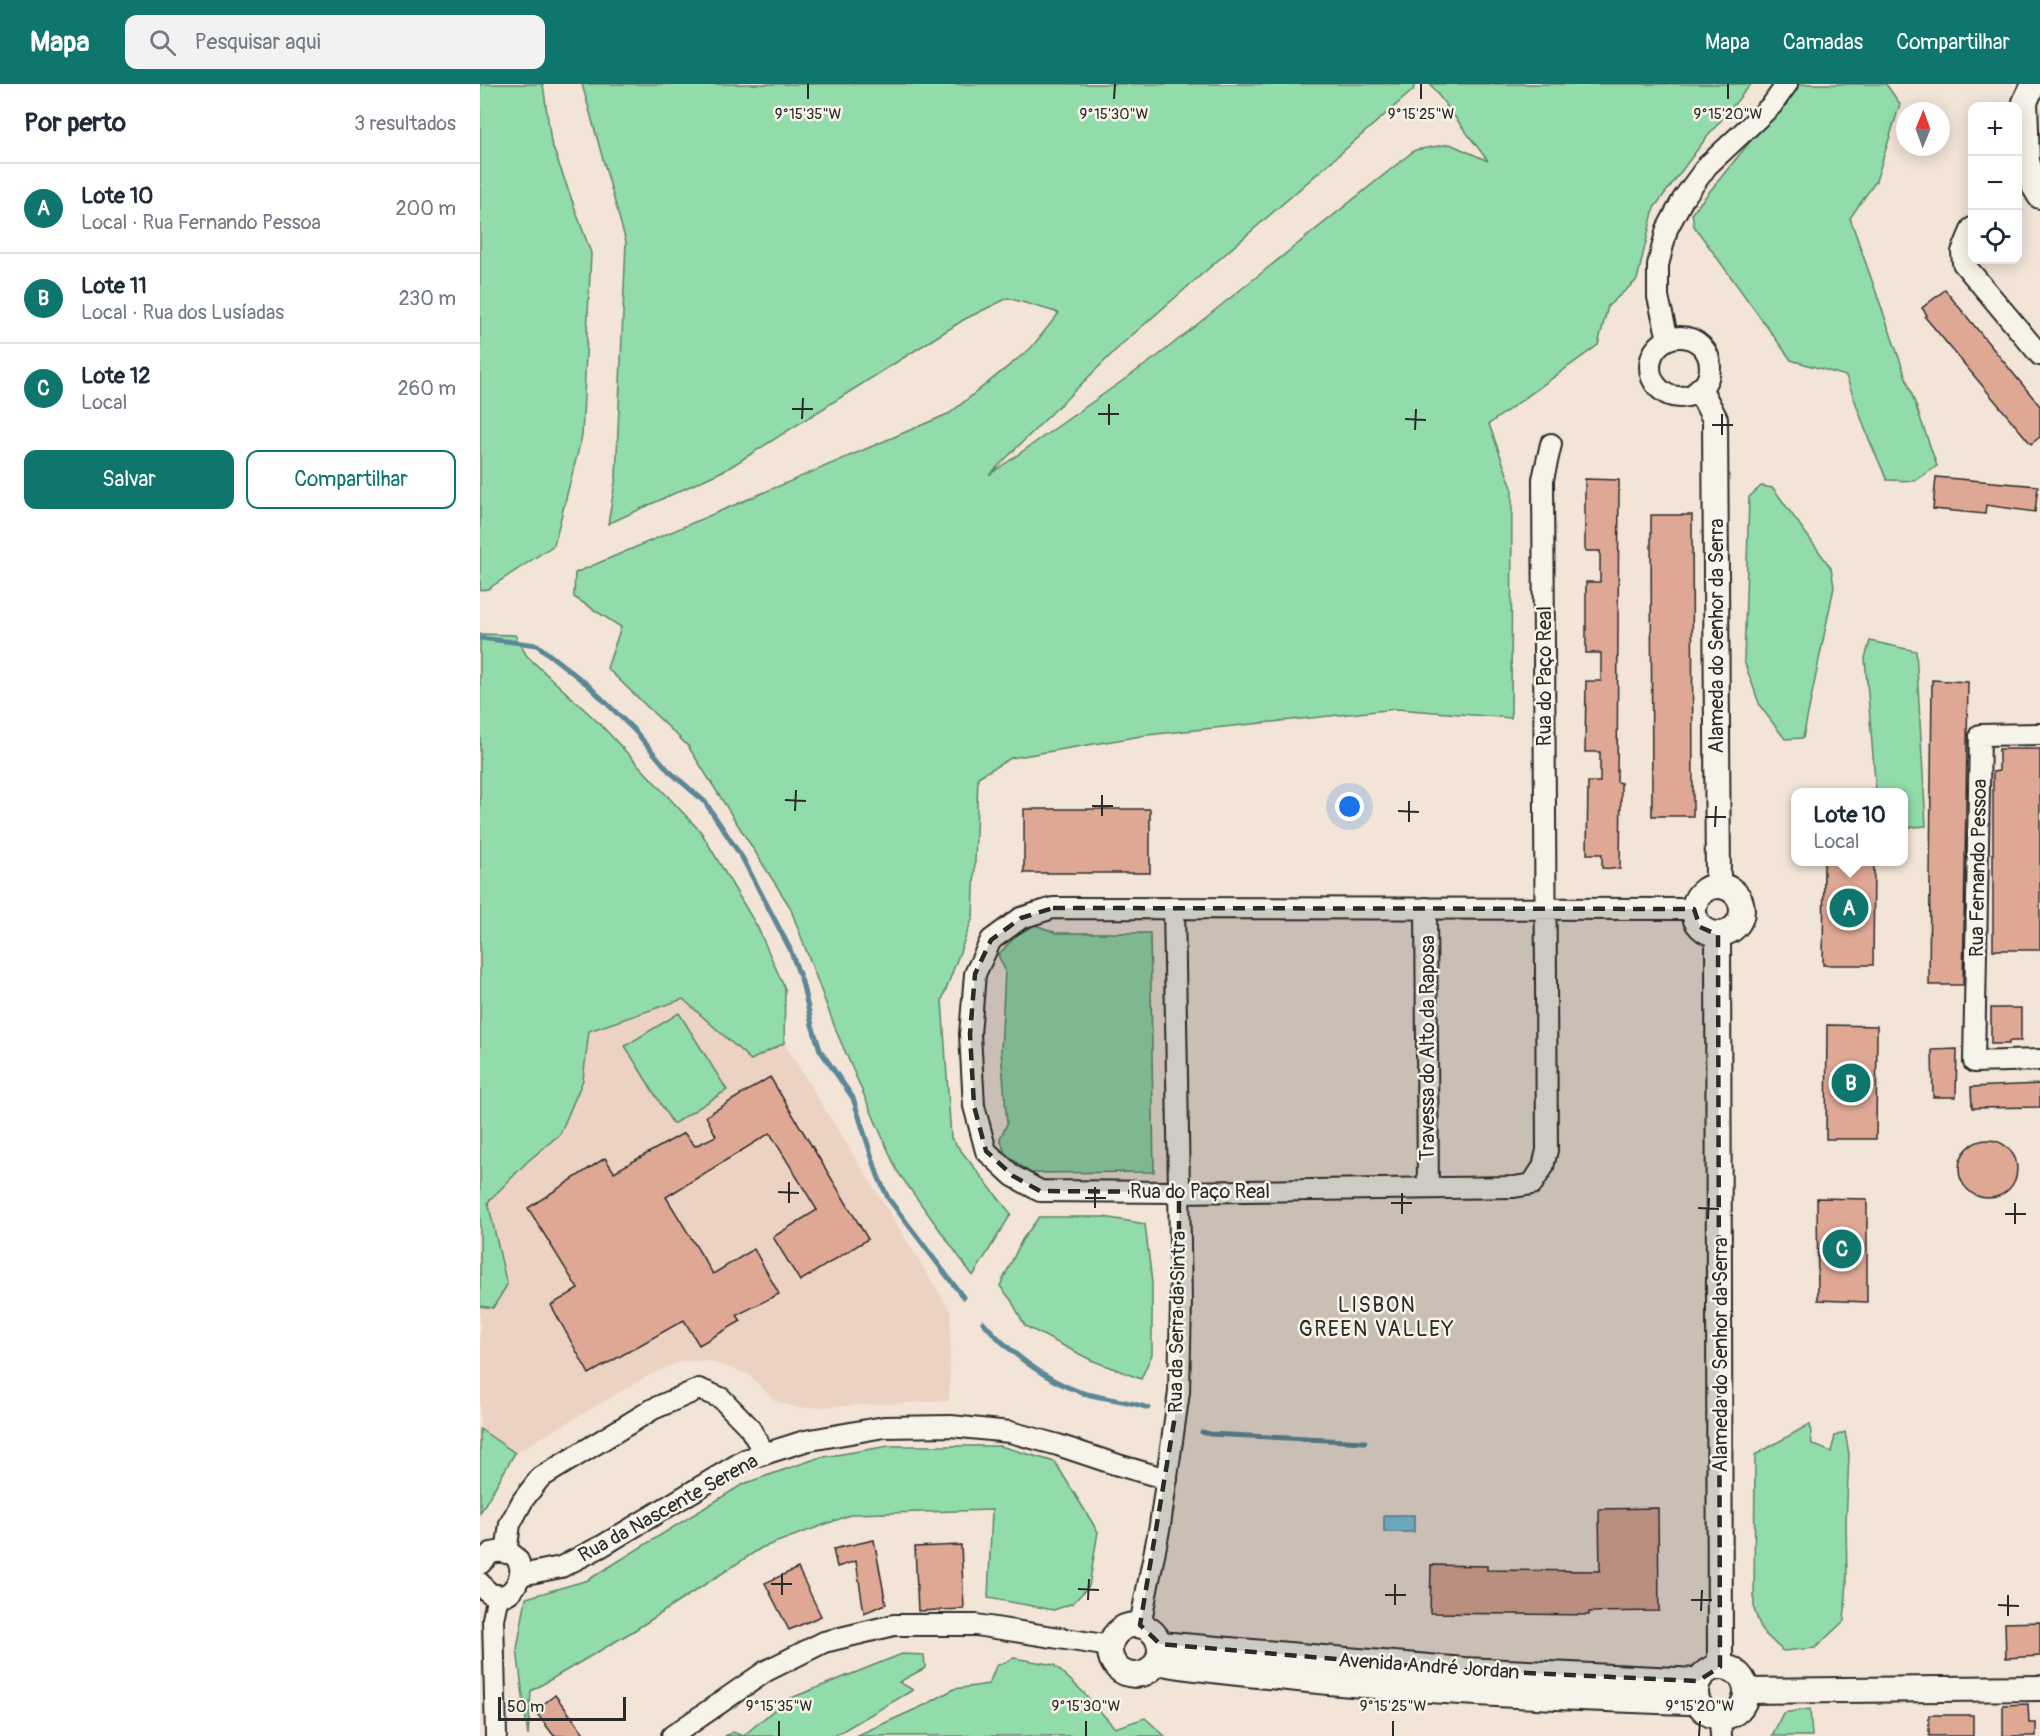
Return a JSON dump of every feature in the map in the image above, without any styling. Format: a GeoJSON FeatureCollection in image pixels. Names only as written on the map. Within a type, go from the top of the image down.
{"type":"FeatureCollection","features":[{"type":"Feature","properties":{"kind":"street"},"geometry":{"type":"LineString","coordinates":[[1668,339],[1658,297],[1658,265],[1666,229],[1683,199],[1707,166],[1772,105],[1787,84]]}},
{"type":"Feature","properties":{"kind":"street"},"geometry":{"type":"LineString","coordinates":[[2025,103],[2026,161],[2030,185]]}},
{"type":"Feature","properties":{"kind":"street"},"geometry":{"type":"LineString","coordinates":[[1968,238],[1962,252],[1963,263],[2040,355]]}},
{"type":"Feature","properties":{"kind":"street"},"geometry":{"type":"LineString","coordinates":[[1680,337],[1692,339],[1702,346],[1709,357],[1711,369],[1708,381],[1690,396],[1680,398],[1669,395],[1660,390],[1653,381],[1650,369],[1652,357],[1658,347],[1668,339],[1680,337]]}},
{"type":"Feature","properties":{"kind":"street","name":"Alameda do Senhor da Serra"},"geometry":{"type":"LineString","coordinates":[[1700,390],[1715,419],[1718,886]]}},
{"type":"Feature","properties":{"kind":"street","name":"Rua do Paço Real"},"geometry":{"type":"LineString","coordinates":[[1551,444],[1543,479],[1546,908],[1547,1150],[1543,1167],[1532,1184],[1514,1187],[1179,1192],[1040,1191],[1013,1176],[986,1151],[974,1106],[970,1034],[975,974],[991,940],[1022,918],[1053,908],[1174,909],[1426,908],[1546,908],[1694,909]]}},
{"type":"Feature","properties":{"kind":"street","name":"Rua Fernando Pessoa"},"geometry":{"type":"LineString","coordinates":[[2040,734],[1980,735],[1974,1062],[2040,1060]]}},
{"type":"Feature","properties":{"kind":"street"},"geometry":{"type":"LineString","coordinates":[[1718,886],[1727,887],[1735,893],[1741,901],[1743,910],[1736,928],[1718,935],[1708,933],[1700,927],[1695,918],[1694,909],[1701,892],[1718,886]]}},
{"type":"Feature","properties":{"kind":"street","name":"Travessa do Alto da Raposa"},"geometry":{"type":"LineString","coordinates":[[1426,908],[1428,1188]]}},
{"type":"Feature","properties":{"kind":"street","name":"Rua da Serra da Sintra"},"geometry":{"type":"LineString","coordinates":[[1140,1625],[1167,1479],[1179,1392],[1181,1300],[1174,909]]}},
{"type":"Feature","properties":{"kind":"street","name":"Alameda do Senhor da Serra"},"geometry":{"type":"LineString","coordinates":[[1718,935],[1720,1667]]}},
{"type":"Feature","properties":{"kind":"street"},"geometry":{"type":"LineString","coordinates":[[506,1553],[510,1524],[523,1500],[540,1478],[653,1409],[699,1389],[721,1398],[749,1427],[765,1454]]}},
{"type":"Feature","properties":{"kind":"street","name":"Rua da Nascente Serena"},"geometry":{"type":"LineString","coordinates":[[521,1575],[561,1567],[602,1546],[745,1460],[805,1441],[884,1427],[951,1426],[1010,1432],[1167,1479]]}},
{"type":"Feature","properties":{"kind":"street"},"geometry":{"type":"LineString","coordinates":[[480,1564],[491,1553],[506,1553],[517,1561],[521,1575],[519,1582],[511,1592],[498,1595],[485,1590],[480,1583]]}},
{"type":"Feature","properties":{"kind":"street"},"geometry":{"type":"LineString","coordinates":[[496,1736],[493,1619],[498,1595]]}},
{"type":"Feature","properties":{"kind":"street"},"geometry":{"type":"LineString","coordinates":[[672,1736],[766,1671],[783,1662],[824,1642],[894,1625],[976,1625],[1110,1646]]}},
{"type":"Feature","properties":{"kind":"street"},"geometry":{"type":"LineString","coordinates":[[1130,1625],[1140,1625],[1156,1635],[1159,1653],[1151,1670],[1142,1675],[1122,1672],[1115,1665],[1110,1646],[1121,1629],[1130,1625]]}},
{"type":"Feature","properties":{"kind":"street","name":"Avenida André Jordan"},"geometry":{"type":"LineString","coordinates":[[1159,1653],[1464,1670],[1697,1690]]}},
{"type":"Feature","properties":{"kind":"street"},"geometry":{"type":"LineString","coordinates":[[1720,1667],[1730,1668],[1739,1674],[1747,1691],[1745,1702],[1740,1710],[1721,1727],[1702,1709],[1697,1690],[1704,1673],[1711,1668],[1720,1667]]}},
{"type":"Feature","properties":{"kind":"street"},"geometry":{"type":"LineString","coordinates":[[1747,1691],[2040,1689]]}},
{"type":"Feature","properties":{"kind":"highlighted area"},"geometry":{"type":"Polygon","coordinates":[[[1053,908],[1694,909],[1700,927],[1718,935],[1720,1667],[1698,1681],[1464,1670],[1160,1644],[1140,1625],[1179,1392],[1179,1192],[1040,1191],[1013,1176],[986,1151],[974,1106],[970,1034],[975,974],[991,940],[1021,918],[1053,908]]]}},
{"type":"Feature","properties":{"kind":"shaded area"},"geometry":{"type":"Polygon","coordinates":[[[683,999],[751,1060],[784,1043],[951,1312],[949,1401],[798,1408],[775,1401],[748,1374],[708,1361],[681,1361],[648,1376],[515,1453],[480,1429],[480,1306],[493,1308],[496,1240],[488,1202],[527,1162],[560,1134],[583,1080],[589,1031],[683,999]]]}},
{"type":"Feature","properties":{"kind":"green space"},"geometry":{"type":"Polygon","coordinates":[[[480,84],[543,84],[551,142],[591,253],[582,436],[554,545],[488,589],[480,590],[480,84]]]}},
{"type":"Feature","properties":{"kind":"green space"},"geometry":{"type":"Polygon","coordinates":[[[582,84],[1415,84],[1413,90],[1122,344],[989,475],[1159,355],[1415,150],[1450,144],[1488,161],[1430,84],[1751,84],[1703,142],[1654,208],[1637,280],[1608,306],[1598,345],[1489,424],[1512,488],[1511,718],[1396,709],[1147,735],[1011,758],[978,777],[973,917],[942,1000],[951,1138],[1011,1214],[973,1276],[897,1171],[837,1033],[790,907],[688,746],[607,668],[621,627],[574,597],[575,573],[950,413],[1031,348],[1059,313],[1008,298],[965,319],[727,469],[608,524],[616,477],[626,242],[582,84]]]}},
{"type":"Feature","properties":{"kind":"green space"},"geometry":{"type":"Polygon","coordinates":[[[1797,84],[1886,84],[1899,102],[1896,102],[1896,117],[1876,181],[1850,218],[1937,466],[1915,481],[1887,480],[1868,437],[1846,376],[1791,360],[1694,226],[1692,213],[1797,84]]]}},
{"type":"Feature","properties":{"kind":"green space"},"geometry":{"type":"Polygon","coordinates":[[[1761,486],[1773,488],[1831,568],[1834,587],[1803,738],[1785,739],[1760,706],[1744,661],[1749,497],[1761,486]]]}},
{"type":"Feature","properties":{"kind":"green space"},"geometry":{"type":"Polygon","coordinates":[[[480,634],[515,635],[527,656],[600,724],[701,832],[758,928],[785,989],[784,1043],[751,1060],[683,999],[589,1031],[583,1080],[560,1134],[527,1162],[488,1202],[507,1285],[493,1308],[480,1306],[480,634]]]}},
{"type":"Feature","properties":{"kind":"green space"},"geometry":{"type":"Polygon","coordinates":[[[1870,641],[1916,651],[1926,826],[1908,828],[1908,788],[1876,788],[1865,658],[1870,641]]]}},
{"type":"Feature","properties":{"kind":"green space"},"geometry":{"type":"Polygon","coordinates":[[[1035,925],[1057,933],[1150,933],[1154,1172],[1030,1173],[1005,1153],[1000,1138],[1007,1124],[1001,1051],[1005,970],[998,955],[1017,935],[1035,925]]]}},
{"type":"Feature","properties":{"kind":"green space"},"geometry":{"type":"Polygon","coordinates":[[[679,1013],[727,1090],[673,1124],[625,1046],[679,1013]]]}},
{"type":"Feature","properties":{"kind":"green space"},"geometry":{"type":"Polygon","coordinates":[[[1039,1217],[1104,1217],[1145,1224],[1152,1283],[1152,1354],[1141,1379],[1091,1360],[1025,1326],[1011,1300],[1000,1286],[1022,1240],[1039,1217]]]}},
{"type":"Feature","properties":{"kind":"green space"},"geometry":{"type":"Polygon","coordinates":[[[1810,1424],[1812,1444],[1831,1452],[1835,1436],[1845,1432],[1849,1454],[1846,1523],[1847,1581],[1844,1621],[1815,1648],[1783,1651],[1762,1631],[1754,1609],[1755,1455],[1810,1424]]]}},
{"type":"Feature","properties":{"kind":"green space"},"geometry":{"type":"Polygon","coordinates":[[[480,1429],[515,1453],[480,1513],[480,1429]]]}},
{"type":"Feature","properties":{"kind":"green space"},"geometry":{"type":"Polygon","coordinates":[[[889,1446],[1000,1446],[1055,1462],[1098,1532],[1089,1586],[1073,1603],[1054,1610],[988,1598],[992,1510],[853,1514],[761,1548],[635,1630],[531,1691],[528,1736],[517,1649],[526,1598],[588,1580],[743,1484],[818,1458],[889,1446]]]}},
{"type":"Feature","properties":{"kind":"green space"},"geometry":{"type":"Polygon","coordinates":[[[902,1654],[924,1655],[925,1668],[899,1682],[913,1690],[834,1736],[743,1736],[786,1700],[902,1654]]]}},
{"type":"Feature","properties":{"kind":"green space"},"geometry":{"type":"Polygon","coordinates":[[[1014,1658],[1054,1665],[1081,1690],[1115,1728],[1145,1718],[1165,1736],[856,1736],[927,1704],[954,1689],[989,1684],[996,1666],[1014,1658]]]}},
{"type":"Feature","properties":{"kind":"green space"},"geometry":{"type":"Polygon","coordinates":[[[1810,1709],[1812,1736],[1772,1736],[1783,1713],[1810,1709]]]}},
{"type":"Feature","properties":{"kind":"green space"},"geometry":{"type":"Polygon","coordinates":[[[733,1732],[743,1736],[725,1736],[733,1732]]]}},
{"type":"Feature","properties":{"kind":"water"},"geometry":{"type":"Polygon","coordinates":[[[1384,1515],[1414,1515],[1414,1532],[1384,1532],[1384,1515]]]}},
{"type":"Feature","properties":{"kind":"building"},"geometry":{"type":"Polygon","coordinates":[[[1945,290],[2040,406],[2040,437],[2031,444],[1925,317],[1927,315],[1922,308],[1945,290]]]}},
{"type":"Feature","properties":{"kind":"building"},"geometry":{"type":"Polygon","coordinates":[[[1936,477],[2038,486],[2035,512],[1986,505],[1985,514],[1933,509],[1936,477]]]}},
{"type":"Feature","properties":{"kind":"building"},"geometry":{"type":"Polygon","coordinates":[[[1585,479],[1619,480],[1617,782],[1621,783],[1620,869],[1602,868],[1602,854],[1587,854],[1588,782],[1600,782],[1600,752],[1585,752],[1586,681],[1601,681],[1601,653],[1586,653],[1586,582],[1600,582],[1600,551],[1585,551],[1585,479]]]}},
{"type":"Feature","properties":{"kind":"building"},"geometry":{"type":"Polygon","coordinates":[[[1651,515],[1692,515],[1693,816],[1652,816],[1651,515]]]}},
{"type":"Feature","properties":{"kind":"building"},"geometry":{"type":"Polygon","coordinates":[[[1932,680],[1968,682],[1963,985],[1929,985],[1932,680]]]}},
{"type":"Feature","properties":{"kind":"building"},"geometry":{"type":"Polygon","coordinates":[[[1999,749],[2040,749],[2040,950],[1993,950],[1993,772],[1999,771],[1999,749]]]}},
{"type":"Feature","properties":{"kind":"building"},"geometry":{"type":"Polygon","coordinates":[[[1024,809],[1150,809],[1150,873],[1024,873],[1024,809]]]}},
{"type":"Feature","properties":{"kind":"building"},"geometry":{"type":"Polygon","coordinates":[[[1824,866],[1874,866],[1873,965],[1823,965],[1824,866]]]}},
{"type":"Feature","properties":{"kind":"building"},"geometry":{"type":"Polygon","coordinates":[[[1991,1008],[2021,1008],[2021,1041],[1991,1044],[1991,1008]]]}},
{"type":"Feature","properties":{"kind":"building"},"geometry":{"type":"Polygon","coordinates":[[[1827,1025],[1877,1026],[1876,1139],[1826,1139],[1827,1025]]]}},
{"type":"Feature","properties":{"kind":"building"},"geometry":{"type":"Polygon","coordinates":[[[1957,1049],[1956,1097],[1933,1097],[1932,1050],[1957,1049]]]}},
{"type":"Feature","properties":{"kind":"building"},"geometry":{"type":"Polygon","coordinates":[[[770,1077],[868,1239],[800,1281],[773,1237],[817,1210],[770,1133],[666,1197],[713,1274],[754,1249],[779,1294],[737,1315],[741,1321],[699,1345],[684,1320],[589,1374],[551,1305],[578,1289],[528,1208],[605,1158],[614,1172],[684,1133],[695,1146],[716,1136],[706,1116],[770,1077]]]}},
{"type":"Feature","properties":{"kind":"building"},"geometry":{"type":"Polygon","coordinates":[[[2040,1084],[2040,1107],[1972,1108],[1971,1087],[2040,1084]]]}},
{"type":"Feature","properties":{"kind":"building"},"geometry":{"type":"Polygon","coordinates":[[[1982,1140],[1994,1140],[2009,1148],[2017,1163],[2017,1175],[2009,1190],[1994,1198],[1982,1198],[1967,1190],[1959,1175],[1959,1163],[1967,1148],[1982,1140]]]}},
{"type":"Feature","properties":{"kind":"building"},"geometry":{"type":"Polygon","coordinates":[[[1817,1198],[1867,1199],[1867,1302],[1818,1300],[1817,1198]]]}},
{"type":"Feature","properties":{"kind":"building"},"geometry":{"type":"Polygon","coordinates":[[[1658,1508],[1659,1611],[1589,1612],[1589,1615],[1430,1613],[1431,1565],[1487,1566],[1487,1570],[1600,1571],[1599,1509],[1658,1508]]]}},
{"type":"Feature","properties":{"kind":"building"},"geometry":{"type":"Polygon","coordinates":[[[874,1540],[886,1604],[864,1613],[856,1561],[837,1567],[833,1549],[874,1540]]]}},
{"type":"Feature","properties":{"kind":"building"},"geometry":{"type":"Polygon","coordinates":[[[961,1545],[964,1609],[918,1611],[915,1547],[961,1545]]]}},
{"type":"Feature","properties":{"kind":"building"},"geometry":{"type":"Polygon","coordinates":[[[798,1568],[821,1616],[789,1630],[765,1583],[798,1568]]]}},
{"type":"Feature","properties":{"kind":"building"},"geometry":{"type":"Polygon","coordinates":[[[2040,1622],[2040,1656],[2006,1658],[2005,1623],[2040,1622]]]}},
{"type":"Feature","properties":{"kind":"building"},"geometry":{"type":"Polygon","coordinates":[[[555,1695],[586,1736],[554,1736],[535,1711],[555,1695]]]}},
{"type":"Feature","properties":{"kind":"building"},"geometry":{"type":"Polygon","coordinates":[[[2028,1704],[2029,1723],[2036,1723],[2036,1736],[2003,1736],[2003,1705],[2028,1704]]]}},
{"type":"Feature","properties":{"kind":"building"},"geometry":{"type":"Polygon","coordinates":[[[1929,1715],[1973,1715],[1973,1736],[1929,1736],[1929,1715]]]}},
{"type":"Feature","properties":{"kind":"waterway"},"geometry":{"type":"LineString","coordinates":[[480,638],[537,645],[588,685],[635,731],[669,771],[705,802],[743,859],[790,949],[802,982],[820,1050],[853,1098],[878,1176],[888,1198],[963,1297]]}},
{"type":"Feature","properties":{"kind":"waterway"},"geometry":{"type":"LineString","coordinates":[[983,1322],[1027,1363],[1053,1380],[1080,1392],[1148,1408]]}},
{"type":"Feature","properties":{"kind":"waterway"},"geometry":{"type":"LineString","coordinates":[[1202,1432],[1365,1442]]}},
{"type":"Feature","properties":{"kind":"place","name":"Lote 10"},"geometry":{"type":"Point","coordinates":[1849,908]}},
{"type":"Feature","properties":{"kind":"place","name":"Lote 11"},"geometry":{"type":"Point","coordinates":[1851,1083]}},
{"type":"Feature","properties":{"kind":"place","name":"Lote 12"},"geometry":{"type":"Point","coordinates":[1842,1249]}},
{"type":"Feature","properties":{"kind":"district","name":"LISBON GREEN VALLEY"},"geometry":{"type":"Point","coordinates":[1377,1317]}}]}
